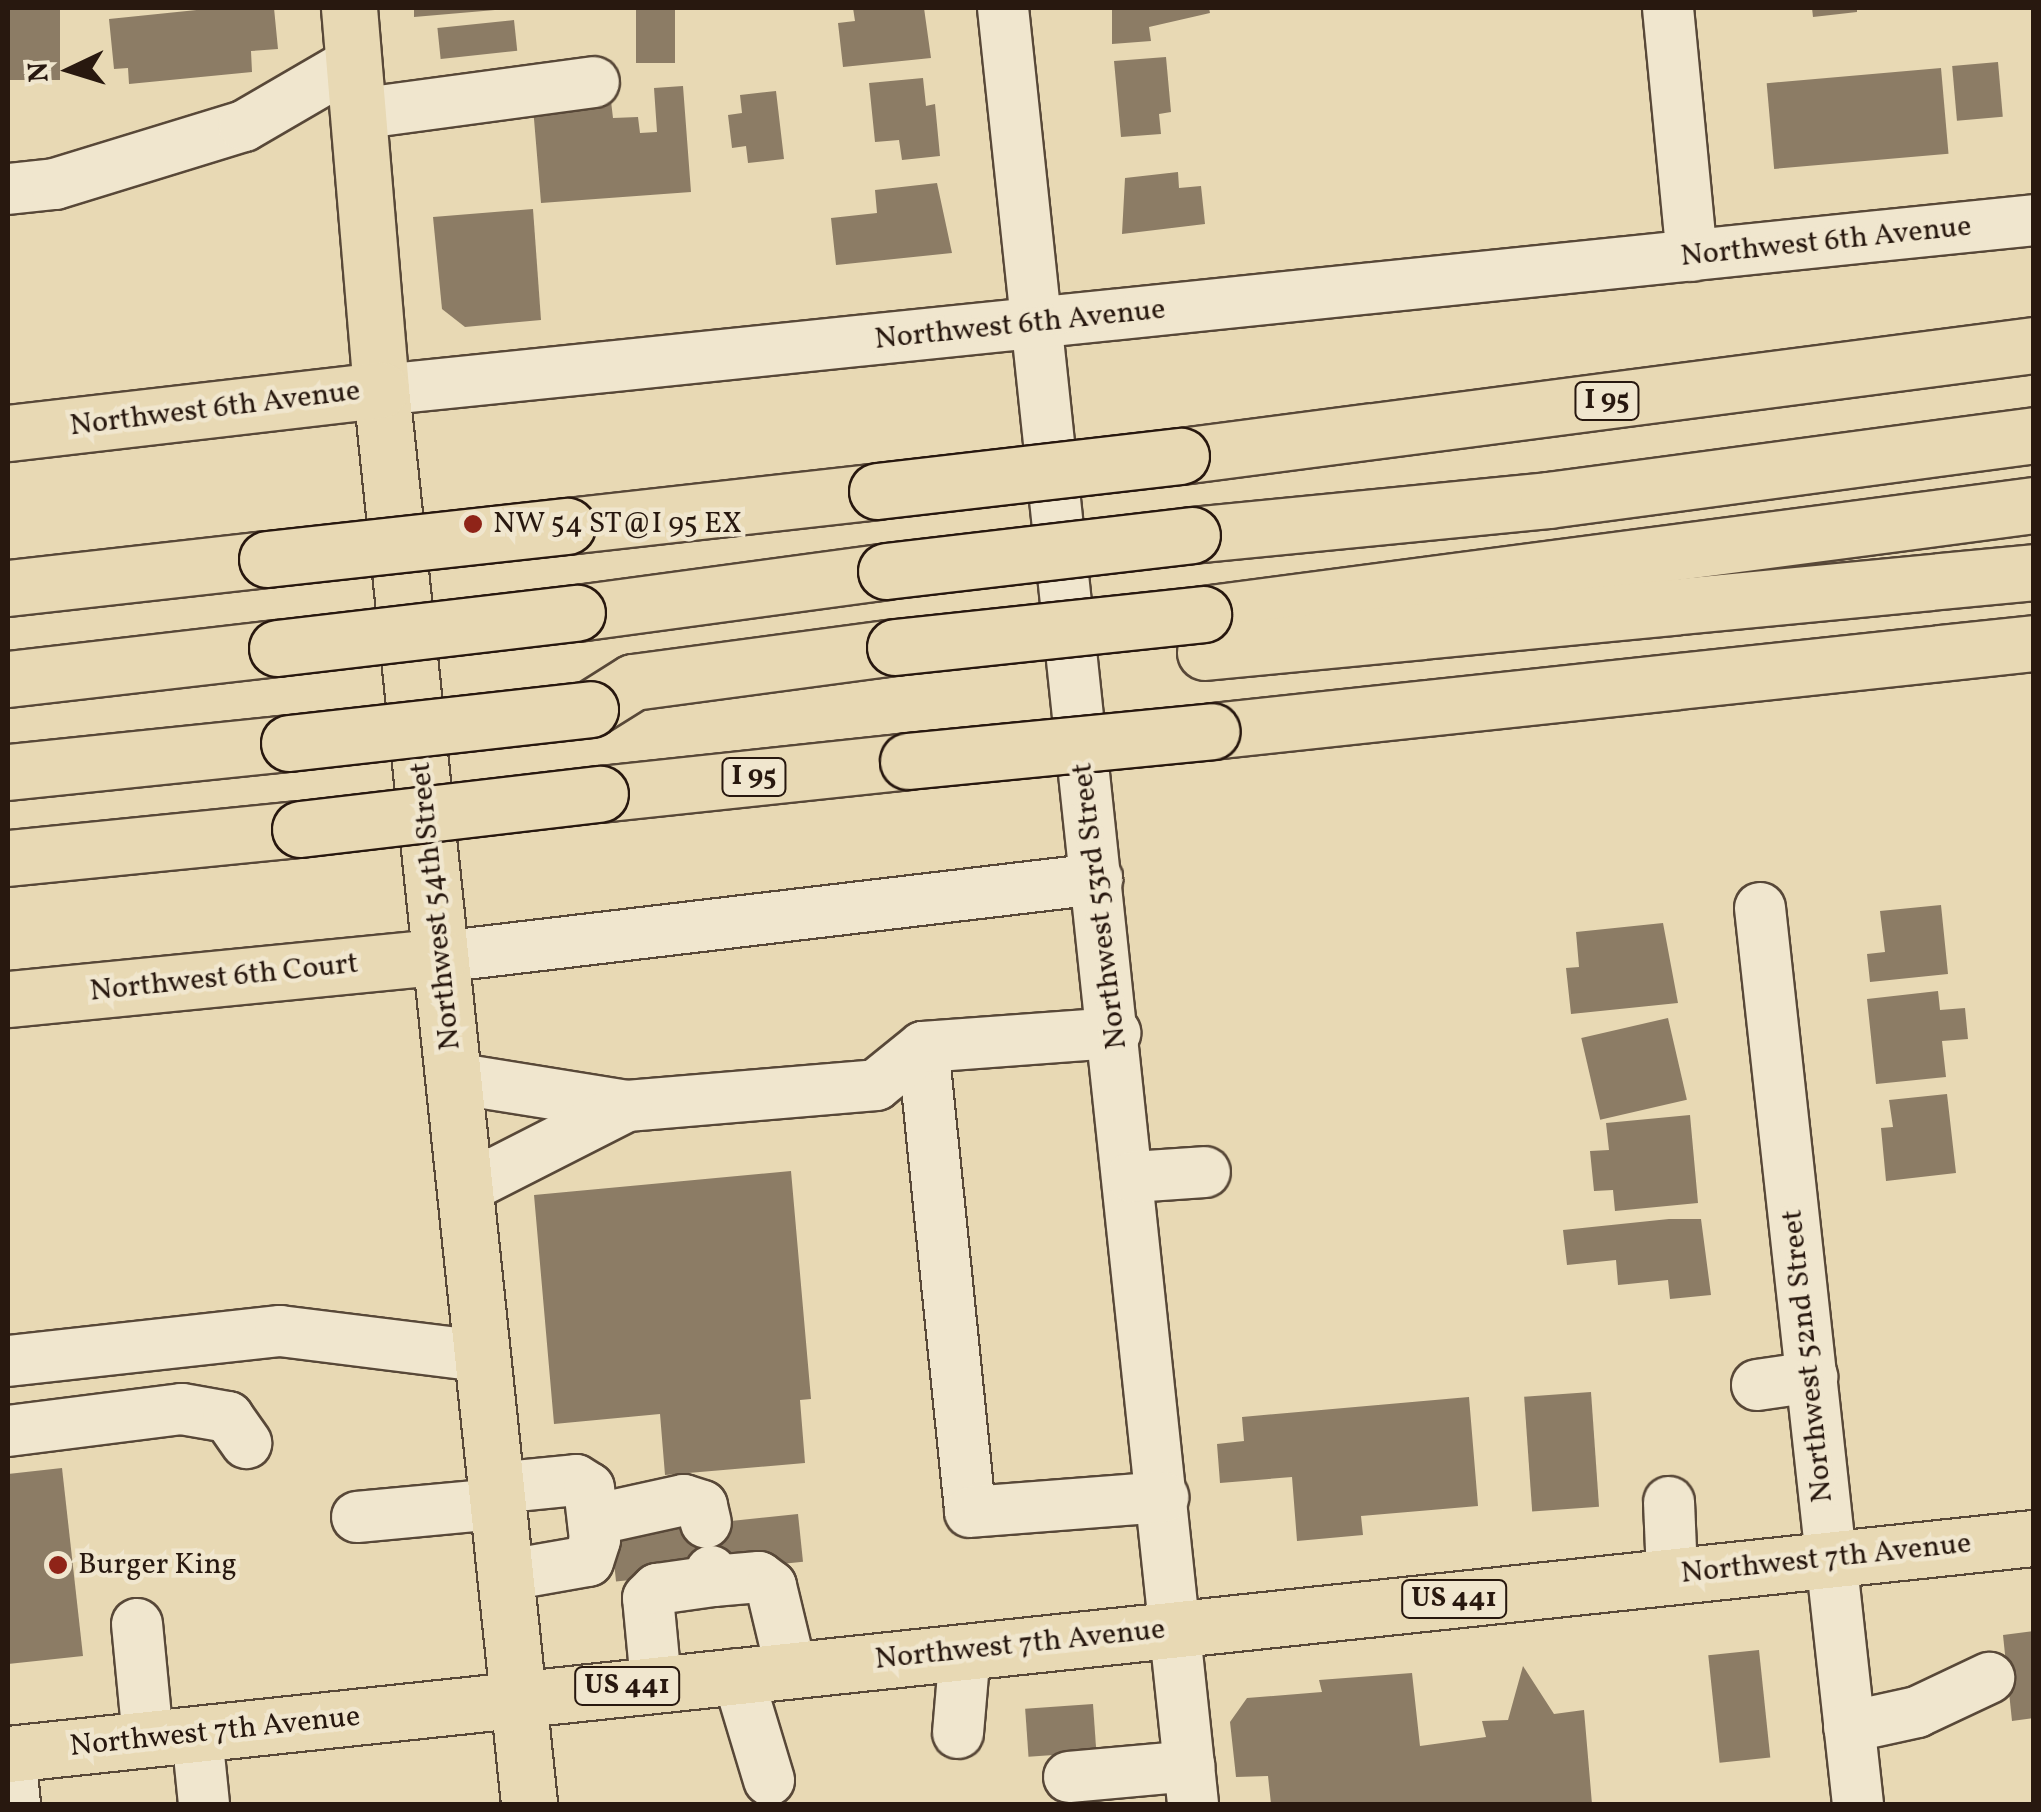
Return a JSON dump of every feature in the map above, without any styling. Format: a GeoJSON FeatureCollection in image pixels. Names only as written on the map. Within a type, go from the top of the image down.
{"type":"FeatureCollection","features":[{"type":"Feature","properties":{"kind":"main road","name":"Northwest 54th Street"},"geometry":{"type":"LineString","coordinates":[[349,8],[380,390],[530,1804]]}},
{"type":"Feature","properties":{"kind":"main road","name":"I 95"},"geometry":{"type":"LineString","coordinates":[[8,588],[1181,456],[2034,345]]}},
{"type":"Feature","properties":{"kind":"main road","name":"Northwest 6th Avenue"},"geometry":{"type":"LineString","coordinates":[[8,433],[380,390]]}},
{"type":"Feature","properties":{"kind":"main road"},"geometry":{"type":"LineString","coordinates":[[8,679],[2034,435]]}},
{"type":"Feature","properties":{"kind":"main road"},"geometry":{"type":"LineString","coordinates":[[1891,454],[1961,474],[2034,466]]}},
{"type":"Feature","properties":{"kind":"main road"},"geometry":{"type":"LineString","coordinates":[[1204,633],[2034,504]]}},
{"type":"Feature","properties":{"kind":"main road"},"geometry":{"type":"LineString","coordinates":[[8,772],[590,708],[633,682],[897,664],[1204,633],[2034,572]]}},
{"type":"Feature","properties":{"kind":"main road","name":"I 95"},"geometry":{"type":"LineString","coordinates":[[8,858],[2034,643]]}},
{"type":"Feature","properties":{"kind":"main road","name":"Northwest 6th Court"},"geometry":{"type":"LineString","coordinates":[[8,999],[440,956]]}},
{"type":"Feature","properties":{"kind":"main road","name":"Northwest 7th Avenue"},"geometry":{"type":"LineString","coordinates":[[11,1771],[172,1737],[656,1682],[2034,1538]]}},
{"type":"Feature","properties":{"kind":"street","name":"Northwest 53rd Street"},"geometry":{"type":"LineString","coordinates":[[1002,8],[1031,324],[1132,1177],[1191,1786]]}},
{"type":"Feature","properties":{"kind":"street"},"geometry":{"type":"LineString","coordinates":[[1668,8],[1692,256]]}},
{"type":"Feature","properties":{"kind":"street"},"geometry":{"type":"LineString","coordinates":[[8,189],[54,184],[356,88],[594,82]]}},
{"type":"Feature","properties":{"kind":"street","name":"Northwest 6th Avenue"},"geometry":{"type":"LineString","coordinates":[[380,390],[2034,220]]}},
{"type":"Feature","properties":{"kind":"street"},"geometry":{"type":"LineString","coordinates":[[440,956],[1097,879]]}},
{"type":"Feature","properties":{"kind":"street","name":"Northwest 52nd Street"},"geometry":{"type":"LineString","coordinates":[[1760,908],[1858,1804]]}},
{"type":"Feature","properties":{"kind":"street"},"geometry":{"type":"LineString","coordinates":[[453,1078],[627,1106],[876,1085],[923,1048],[1115,1033]]}},
{"type":"Feature","properties":{"kind":"street"},"geometry":{"type":"LineString","coordinates":[[923,1048],[970,1512],[1162,1497]]}},
{"type":"Feature","properties":{"kind":"street"},"geometry":{"type":"LineString","coordinates":[[464,1189],[627,1106]]}},
{"type":"Feature","properties":{"kind":"street"},"geometry":{"type":"LineString","coordinates":[[1132,1177],[1206,1172]]}},
{"type":"Feature","properties":{"kind":"street"},"geometry":{"type":"LineString","coordinates":[[8,1362],[280,1331],[481,1356]]}},
{"type":"Feature","properties":{"kind":"street"},"geometry":{"type":"LineString","coordinates":[[1757,1385],[1812,1377]]}},
{"type":"Feature","properties":{"kind":"street"},"geometry":{"type":"LineString","coordinates":[[8,1432],[182,1409],[228,1417],[246,1442]]}},
{"type":"Feature","properties":{"kind":"street"},"geometry":{"type":"LineString","coordinates":[[358,1518],[576,1480],[589,1488],[593,1520],[588,1561],[503,1576]]}},
{"type":"Feature","properties":{"kind":"street"},"geometry":{"type":"LineString","coordinates":[[593,1520],[684,1500],[702,1506],[706,1523]]}},
{"type":"Feature","properties":{"kind":"street"},"geometry":{"type":"LineString","coordinates":[[1668,1502],[1672,1575]]}},
{"type":"Feature","properties":{"kind":"street"},"geometry":{"type":"LineString","coordinates":[[656,1682],[648,1598],[657,1589],[712,1576],[759,1577],[771,1586],[791,1669]]}},
{"type":"Feature","properties":{"kind":"street"},"geometry":{"type":"LineString","coordinates":[[138,1624],[172,1737],[204,1804]]}},
{"type":"Feature","properties":{"kind":"street"},"geometry":{"type":"LineString","coordinates":[[958,1733],[965,1651]]}},
{"type":"Feature","properties":{"kind":"street"},"geometry":{"type":"LineString","coordinates":[[737,1674],[770,1780]]}},
{"type":"Feature","properties":{"kind":"street"},"geometry":{"type":"LineString","coordinates":[[1849,1728],[1917,1712],[1989,1678]]}},
{"type":"Feature","properties":{"kind":"street"},"geometry":{"type":"LineString","coordinates":[[1069,1778],[1191,1786]]}},
{"type":"Feature","properties":{"kind":"building"},"geometry":{"type":"Polygon","coordinates":[[[8,8],[60,8],[60,80],[8,80],[8,8]]]}},
{"type":"Feature","properties":{"kind":"building"},"geometry":{"type":"Polygon","coordinates":[[[216,8],[274,8],[278,49],[251,51],[252,72],[129,84],[128,68],[114,69],[109,19],[216,8]]]}},
{"type":"Feature","properties":{"kind":"building"},"geometry":{"type":"Polygon","coordinates":[[[414,8],[495,8],[495,10],[414,17],[414,8]]]}},
{"type":"Feature","properties":{"kind":"building"},"geometry":{"type":"Polygon","coordinates":[[[636,8],[675,8],[675,63],[636,63],[636,8]]]}},
{"type":"Feature","properties":{"kind":"building"},"geometry":{"type":"Polygon","coordinates":[[[853,8],[924,8],[931,58],[843,67],[838,23],[855,21],[853,8]]]}},
{"type":"Feature","properties":{"kind":"building"},"geometry":{"type":"Polygon","coordinates":[[[1112,8],[1209,8],[1210,13],[1149,27],[1151,41],[1112,44],[1112,8]]]}},
{"type":"Feature","properties":{"kind":"building"},"geometry":{"type":"Polygon","coordinates":[[[1812,8],[1857,8],[1857,12],[1813,17],[1812,8]]]}},
{"type":"Feature","properties":{"kind":"building"},"geometry":{"type":"Polygon","coordinates":[[[514,20],[517,51],[441,59],[437,28],[514,20]]]}},
{"type":"Feature","properties":{"kind":"building"},"geometry":{"type":"Polygon","coordinates":[[[1166,57],[1171,112],[1159,114],[1161,134],[1121,137],[1114,61],[1166,57]]]}},
{"type":"Feature","properties":{"kind":"building"},"geometry":{"type":"Polygon","coordinates":[[[1998,62],[2003,117],[1957,121],[1952,66],[1998,62]]]}},
{"type":"Feature","properties":{"kind":"building"},"geometry":{"type":"Polygon","coordinates":[[[1941,68],[1948,154],[1774,169],[1767,83],[1941,68]]]}},
{"type":"Feature","properties":{"kind":"building"},"geometry":{"type":"Polygon","coordinates":[[[923,78],[926,106],[935,104],[940,156],[902,160],[899,140],[875,142],[869,83],[923,78]]]}},
{"type":"Feature","properties":{"kind":"building"},"geometry":{"type":"Polygon","coordinates":[[[683,86],[691,192],[541,203],[533,107],[611,101],[613,118],[638,117],[640,133],[657,132],[654,88],[683,86]]]}},
{"type":"Feature","properties":{"kind":"building"},"geometry":{"type":"Polygon","coordinates":[[[776,91],[784,159],[748,163],[746,146],[732,148],[728,115],[742,113],[740,95],[776,91]]]}},
{"type":"Feature","properties":{"kind":"building"},"geometry":{"type":"Polygon","coordinates":[[[1178,172],[1179,188],[1201,186],[1205,224],[1122,234],[1125,178],[1178,172]]]}},
{"type":"Feature","properties":{"kind":"building"},"geometry":{"type":"Polygon","coordinates":[[[937,183],[952,253],[836,265],[831,218],[877,213],[875,190],[937,183]]]}},
{"type":"Feature","properties":{"kind":"building"},"geometry":{"type":"Polygon","coordinates":[[[533,209],[541,320],[465,327],[442,309],[433,217],[533,209]]]}},
{"type":"Feature","properties":{"kind":"building"},"geometry":{"type":"Polygon","coordinates":[[[1941,905],[1948,974],[1870,982],[1867,954],[1885,952],[1880,911],[1941,905]]]}},
{"type":"Feature","properties":{"kind":"building"},"geometry":{"type":"Polygon","coordinates":[[[1663,923],[1678,1003],[1571,1014],[1566,968],[1579,967],[1576,932],[1663,923]]]}},
{"type":"Feature","properties":{"kind":"building"},"geometry":{"type":"Polygon","coordinates":[[[1938,991],[1940,1010],[1965,1008],[1968,1039],[1942,1041],[1946,1077],[1876,1084],[1867,999],[1938,991]]]}},
{"type":"Feature","properties":{"kind":"building"},"geometry":{"type":"Polygon","coordinates":[[[1668,1018],[1687,1100],[1600,1120],[1581,1038],[1668,1018]]]}},
{"type":"Feature","properties":{"kind":"building"},"geometry":{"type":"Polygon","coordinates":[[[1947,1094],[1956,1173],[1886,1181],[1881,1128],[1893,1127],[1889,1100],[1947,1094]]]}},
{"type":"Feature","properties":{"kind":"building"},"geometry":{"type":"Polygon","coordinates":[[[1690,1115],[1698,1203],[1615,1211],[1613,1190],[1594,1191],[1590,1151],[1609,1150],[1606,1123],[1690,1115]]]}},
{"type":"Feature","properties":{"kind":"building"},"geometry":{"type":"Polygon","coordinates":[[[791,1171],[811,1399],[800,1400],[805,1463],[665,1475],[660,1414],[554,1424],[534,1195],[791,1171]]]}},
{"type":"Feature","properties":{"kind":"building"},"geometry":{"type":"Polygon","coordinates":[[[1701,1219],[1711,1295],[1670,1299],[1668,1280],[1618,1285],[1616,1260],[1567,1265],[1563,1230],[1701,1219]]]}},
{"type":"Feature","properties":{"kind":"building"},"geometry":{"type":"Polygon","coordinates":[[[1591,1392],[1599,1507],[1532,1511],[1524,1397],[1591,1392]]]}},
{"type":"Feature","properties":{"kind":"building"},"geometry":{"type":"Polygon","coordinates":[[[1469,1397],[1478,1506],[1361,1516],[1363,1535],[1297,1541],[1292,1477],[1220,1483],[1217,1444],[1244,1441],[1242,1417],[1469,1397]]]}},
{"type":"Feature","properties":{"kind":"building"},"geometry":{"type":"Polygon","coordinates":[[[62,1468],[83,1656],[8,1664],[8,1474],[62,1468]]]}},
{"type":"Feature","properties":{"kind":"building"},"geometry":{"type":"Polygon","coordinates":[[[798,1514],[803,1562],[616,1581],[611,1534],[798,1514]]]}},
{"type":"Feature","properties":{"kind":"building"},"geometry":{"type":"Polygon","coordinates":[[[2034,1631],[2034,1718],[2012,1721],[2003,1635],[2034,1631]]]}},
{"type":"Feature","properties":{"kind":"building"},"geometry":{"type":"Polygon","coordinates":[[[1759,1650],[1770,1757],[1720,1763],[1708,1655],[1759,1650]]]}},
{"type":"Feature","properties":{"kind":"building"},"geometry":{"type":"Polygon","coordinates":[[[1523,1666],[1554,1714],[1584,1710],[1592,1804],[1271,1804],[1268,1776],[1236,1777],[1230,1722],[1247,1698],[1322,1692],[1319,1680],[1412,1673],[1420,1746],[1486,1737],[1482,1721],[1508,1720],[1523,1666]]]}},
{"type":"Feature","properties":{"kind":"building"},"geometry":{"type":"Polygon","coordinates":[[[1093,1704],[1096,1752],[1029,1757],[1025,1709],[1093,1704]]]}},
{"type":"Feature","properties":{"kind":"place","name":"NW 54 ST@I 95 EX"},"geometry":{"type":"Point","coordinates":[473,524]}},
{"type":"Feature","properties":{"kind":"place","name":"Burger King"},"geometry":{"type":"Point","coordinates":[58,1565]}}]}
